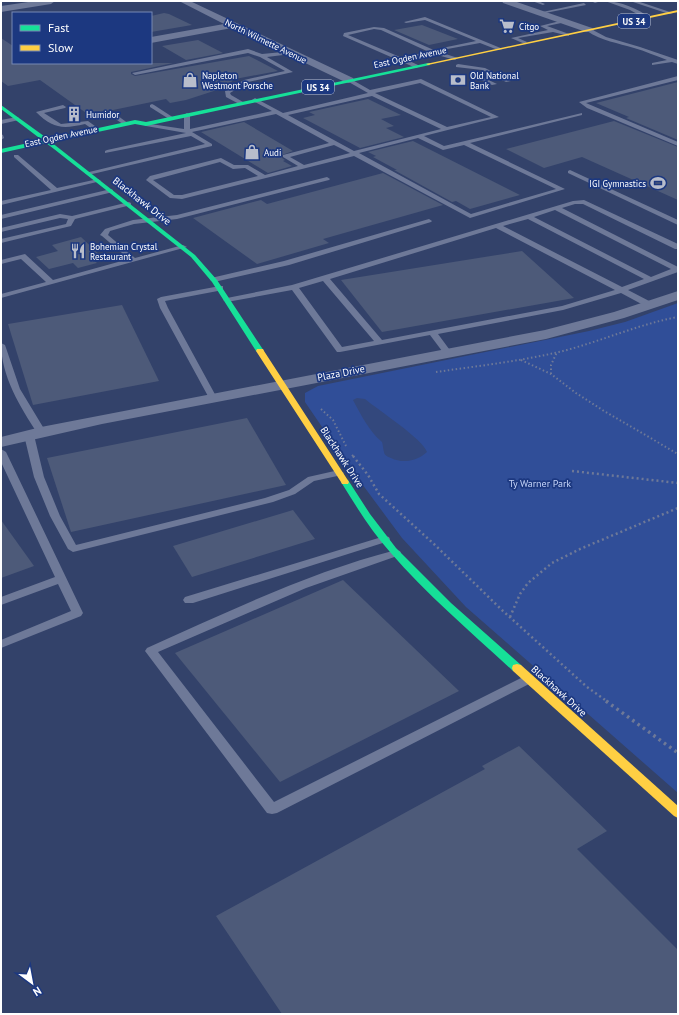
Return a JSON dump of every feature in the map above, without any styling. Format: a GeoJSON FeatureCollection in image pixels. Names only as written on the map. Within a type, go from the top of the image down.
{"type":"FeatureCollection","features":[{"type":"Feature","properties":{"kind":"main road","name":"East Ogden Avenue"},"geometry":{"type":"LineString","coordinates":[[1,151],[135,122],[146,124],[446,60],[457,62],[526,43],[674,12]]}},
{"type":"Feature","properties":{"kind":"main road","name":"Blackhawk Drive"},"geometry":{"type":"LineString","coordinates":[[3,110],[47,141],[151,221],[197,260],[217,284],[366,515],[396,553],[447,605],[678,813]]}},
{"type":"Feature","properties":{"kind":"main road","name":"East Ogden Avenue"},"geometry":{"type":"LineString","coordinates":[[1,159],[142,128],[146,124]]}},
{"type":"Feature","properties":{"kind":"street"},"geometry":{"type":"LineString","coordinates":[[1,9],[51,1]]}},
{"type":"Feature","properties":{"kind":"street","name":"North Wilmette Avenue"},"geometry":{"type":"LineString","coordinates":[[184,1],[349,80]]}},
{"type":"Feature","properties":{"kind":"street"},"geometry":{"type":"LineString","coordinates":[[506,1],[542,8],[564,21],[589,30]]}},
{"type":"Feature","properties":{"kind":"street"},"geometry":{"type":"LineString","coordinates":[[152,40],[234,25]]}},
{"type":"Feature","properties":{"kind":"street","name":"Plaza Drive"},"geometry":{"type":"LineString","coordinates":[[1,442],[35,433],[448,353],[584,325],[678,295]]}},
{"type":"Feature","properties":{"kind":"lane"},"geometry":{"type":"LineString","coordinates":[[534,1],[542,8],[584,4]]}},
{"type":"Feature","properties":{"kind":"lane"},"geometry":{"type":"LineString","coordinates":[[607,1],[632,9],[648,18]]}},
{"type":"Feature","properties":{"kind":"lane"},"geometry":{"type":"LineString","coordinates":[[632,1],[674,12]]}},
{"type":"Feature","properties":{"kind":"lane"},"geometry":{"type":"LineString","coordinates":[[406,22],[425,18],[500,49]]}},
{"type":"Feature","properties":{"kind":"lane"},"geometry":{"type":"LineString","coordinates":[[564,21],[542,26],[566,35]]}},
{"type":"Feature","properties":{"kind":"lane"},"geometry":{"type":"LineString","coordinates":[[416,66],[345,36],[346,34],[374,28],[382,29],[457,62],[476,73],[501,82]]}},
{"type":"Feature","properties":{"kind":"lane"},"geometry":{"type":"LineString","coordinates":[[526,43],[512,38],[553,30]]}},
{"type":"Feature","properties":{"kind":"lane"},"geometry":{"type":"LineString","coordinates":[[589,30],[596,36],[616,43],[634,46],[678,62]]}},
{"type":"Feature","properties":{"kind":"lane"},"geometry":{"type":"LineString","coordinates":[[444,48],[481,41]]}},
{"type":"Feature","properties":{"kind":"lane"},"geometry":{"type":"LineString","coordinates":[[136,73],[248,51],[262,56],[290,72],[246,81],[227,92],[228,96],[241,103]]}},
{"type":"Feature","properties":{"kind":"lane"},"geometry":{"type":"LineString","coordinates":[[262,56],[290,52]]}},
{"type":"Feature","properties":{"kind":"lane"},"geometry":{"type":"LineString","coordinates":[[399,59],[434,52]]}},
{"type":"Feature","properties":{"kind":"lane"},"geometry":{"type":"LineString","coordinates":[[654,64],[678,58]]}},
{"type":"Feature","properties":{"kind":"lane"},"geometry":{"type":"LineString","coordinates":[[476,73],[483,69],[501,82]]}},
{"type":"Feature","properties":{"kind":"lane"},"geometry":{"type":"LineString","coordinates":[[476,73],[501,82]]}},
{"type":"Feature","properties":{"kind":"lane"},"geometry":{"type":"LineString","coordinates":[[678,78],[582,102],[589,107],[678,144]]}},
{"type":"Feature","properties":{"kind":"lane"},"geometry":{"type":"LineString","coordinates":[[349,80],[372,93],[446,129]]}},
{"type":"Feature","properties":{"kind":"lane"},"geometry":{"type":"LineString","coordinates":[[113,156],[107,152],[421,82],[496,117],[418,136],[304,167],[264,177],[182,197],[172,197],[149,180],[152,177],[221,160],[233,166],[246,166],[264,177]]}},
{"type":"Feature","properties":{"kind":"lane"},"geometry":{"type":"LineString","coordinates":[[255,100],[470,216],[562,189],[465,142]]}},
{"type":"Feature","properties":{"kind":"lane"},"geometry":{"type":"LineString","coordinates":[[152,106],[171,118]]}},
{"type":"Feature","properties":{"kind":"lane"},"geometry":{"type":"LineString","coordinates":[[63,107],[39,112],[58,126],[86,122],[97,130]]}},
{"type":"Feature","properties":{"kind":"lane"},"geometry":{"type":"LineString","coordinates":[[112,114],[126,124]]}},
{"type":"Feature","properties":{"kind":"lane"},"geometry":{"type":"LineString","coordinates":[[418,136],[443,148],[580,114]]}},
{"type":"Feature","properties":{"kind":"lane"},"geometry":{"type":"LineString","coordinates":[[187,115],[189,133]]}},
{"type":"Feature","properties":{"kind":"lane"},"geometry":{"type":"LineString","coordinates":[[1,122],[17,119]]}},
{"type":"Feature","properties":{"kind":"lane"},"geometry":{"type":"LineString","coordinates":[[88,173],[122,162],[210,145],[189,133],[146,124]]}},
{"type":"Feature","properties":{"kind":"lane"},"geometry":{"type":"LineString","coordinates":[[304,167],[285,156],[335,143]]}},
{"type":"Feature","properties":{"kind":"lane"},"geometry":{"type":"LineString","coordinates":[[16,156],[56,191]]}},
{"type":"Feature","properties":{"kind":"lane"},"geometry":{"type":"LineString","coordinates":[[570,172],[678,223]]}},
{"type":"Feature","properties":{"kind":"lane"},"geometry":{"type":"LineString","coordinates":[[134,260],[104,235],[107,230],[128,224],[177,217],[327,179]]}},
{"type":"Feature","properties":{"kind":"lane"},"geometry":{"type":"LineString","coordinates":[[1,203],[98,181]]}},
{"type":"Feature","properties":{"kind":"lane"},"geometry":{"type":"LineString","coordinates":[[1,216],[111,191]]}},
{"type":"Feature","properties":{"kind":"lane"},"geometry":{"type":"LineString","coordinates":[[227,300],[294,287],[575,202],[584,202],[678,247]]}},
{"type":"Feature","properties":{"kind":"lane"},"geometry":{"type":"LineString","coordinates":[[1,230],[60,216],[72,218],[129,204]]}},
{"type":"Feature","properties":{"kind":"lane"},"geometry":{"type":"LineString","coordinates":[[556,208],[678,269]]}},
{"type":"Feature","properties":{"kind":"lane"},"geometry":{"type":"LineString","coordinates":[[528,216],[650,279]]}},
{"type":"Feature","properties":{"kind":"lane"},"geometry":{"type":"LineString","coordinates":[[1,241],[69,225],[72,218]]}},
{"type":"Feature","properties":{"kind":"lane"},"geometry":{"type":"LineString","coordinates":[[213,398],[164,308],[162,299],[429,221]]}},
{"type":"Feature","properties":{"kind":"lane"},"geometry":{"type":"LineString","coordinates":[[497,226],[650,305]]}},
{"type":"Feature","properties":{"kind":"lane"},"geometry":{"type":"LineString","coordinates":[[1,296],[183,247]]}},
{"type":"Feature","properties":{"kind":"lane"},"geometry":{"type":"LineString","coordinates":[[1,262],[22,256],[52,283]]}},
{"type":"Feature","properties":{"kind":"lane"},"geometry":{"type":"LineString","coordinates":[[294,287],[340,350],[563,308],[622,290],[678,269]]}},
{"type":"Feature","properties":{"kind":"lane"},"geometry":{"type":"LineString","coordinates":[[325,278],[380,343]]}},
{"type":"Feature","properties":{"kind":"lane"},"geometry":{"type":"LineString","coordinates":[[432,332],[448,353]]}},
{"type":"Feature","properties":{"kind":"lane"},"geometry":{"type":"LineString","coordinates":[[1,345],[16,389],[35,433],[39,477],[56,516],[73,549],[270,500],[292,492],[311,479],[339,473]]}},
{"type":"Feature","properties":{"kind":"lane"},"geometry":{"type":"LineString","coordinates":[[1,452],[77,613],[1,644]]}},
{"type":"Feature","properties":{"kind":"lane"},"geometry":{"type":"LineString","coordinates":[[189,600],[385,539]]}},
{"type":"Feature","properties":{"kind":"lane"},"geometry":{"type":"LineString","coordinates":[[396,553],[367,561],[298,587],[151,651],[272,809],[529,679]]}},
{"type":"Feature","properties":{"kind":"lane"},"geometry":{"type":"LineString","coordinates":[[1,601],[61,579]]}},
{"type":"Feature","properties":{"kind":"path"},"geometry":{"type":"LineString","coordinates":[[433,372],[451,371],[557,352],[592,343],[655,321],[678,317]]}},
{"type":"Feature","properties":{"kind":"path"},"geometry":{"type":"LineString","coordinates":[[551,374],[552,365],[557,352]]}},
{"type":"Feature","properties":{"kind":"path"},"geometry":{"type":"LineString","coordinates":[[520,359],[551,374],[576,393],[604,411],[678,454]]}},
{"type":"Feature","properties":{"kind":"path"},"geometry":{"type":"LineString","coordinates":[[320,408],[333,420],[347,448]]}},
{"type":"Feature","properties":{"kind":"path"},"geometry":{"type":"LineString","coordinates":[[350,452],[368,475],[379,494],[510,617],[587,687],[678,753]]}},
{"type":"Feature","properties":{"kind":"path"},"geometry":{"type":"LineString","coordinates":[[572,471],[678,483]]}},
{"type":"Feature","properties":{"kind":"path"},"geometry":{"type":"LineString","coordinates":[[510,617],[520,594],[528,584],[552,563],[580,549],[678,508]]}},
{"type":"Feature","properties":{"kind":"green space","name":"Ty Warner Park"},"geometry":{"type":"Polygon","coordinates":[[[678,303],[678,793],[466,607],[402,538],[348,465],[305,402],[305,393],[318,386],[589,331],[625,322],[678,303]]]}},
{"type":"Feature","properties":{"kind":"shaded area"},"geometry":{"type":"Polygon","coordinates":[[[357,398],[365,399],[399,425],[424,446],[427,452],[419,458],[410,461],[400,461],[386,456],[382,442],[369,428],[353,400],[357,398]]]}},
{"type":"Feature","properties":{"kind":"building"},"geometry":{"type":"Polygon","coordinates":[[[164,13],[169,14],[192,25],[152,32],[152,16],[164,13]]]}},
{"type":"Feature","properties":{"kind":"building"},"geometry":{"type":"Polygon","coordinates":[[[422,25],[458,39],[429,45],[394,30],[422,25]]]}},
{"type":"Feature","properties":{"kind":"building"},"geometry":{"type":"Polygon","coordinates":[[[1,38],[12,45],[12,64],[173,63],[131,72],[131,74],[135,76],[249,56],[278,71],[235,79],[223,88],[186,100],[170,103],[166,99],[89,115],[40,80],[8,86],[1,81],[1,38]]]}},
{"type":"Feature","properties":{"kind":"building"},"geometry":{"type":"Polygon","coordinates":[[[198,40],[223,53],[186,60],[162,46],[198,40]]]}},
{"type":"Feature","properties":{"kind":"building"},"geometry":{"type":"Polygon","coordinates":[[[678,82],[678,140],[626,118],[629,117],[596,103],[678,82]]]}},
{"type":"Feature","properties":{"kind":"building"},"geometry":{"type":"Polygon","coordinates":[[[368,99],[401,115],[381,119],[394,126],[386,128],[404,137],[360,148],[303,118],[315,115],[309,112],[368,99]]]}},
{"type":"Feature","properties":{"kind":"building"},"geometry":{"type":"Polygon","coordinates":[[[614,121],[678,147],[678,200],[582,157],[544,168],[506,149],[614,121]]]}},
{"type":"Feature","properties":{"kind":"building","name":"Audi"},"geometry":{"type":"Polygon","coordinates":[[[244,122],[293,151],[282,155],[282,158],[285,160],[283,161],[292,166],[268,173],[201,132],[244,122]]]}},
{"type":"Feature","properties":{"kind":"building"},"geometry":{"type":"Polygon","coordinates":[[[413,141],[520,195],[470,209],[456,201],[452,202],[394,170],[397,170],[373,157],[376,156],[368,152],[413,141]]]}},
{"type":"Feature","properties":{"kind":"building"},"geometry":{"type":"Polygon","coordinates":[[[383,173],[443,205],[323,239],[329,243],[257,264],[193,218],[261,200],[267,204],[383,173]]]}},
{"type":"Feature","properties":{"kind":"building"},"geometry":{"type":"Polygon","coordinates":[[[81,237],[103,258],[94,260],[97,263],[78,268],[73,263],[49,269],[36,257],[58,251],[52,245],[81,237]]]}},
{"type":"Feature","properties":{"kind":"building"},"geometry":{"type":"Polygon","coordinates":[[[522,251],[574,298],[382,332],[341,280],[522,251]]]}},
{"type":"Feature","properties":{"kind":"building"},"geometry":{"type":"Polygon","coordinates":[[[122,305],[159,381],[33,405],[8,324],[122,305]]]}},
{"type":"Feature","properties":{"kind":"building"},"geometry":{"type":"Polygon","coordinates":[[[247,418],[286,485],[71,532],[47,458],[247,418]]]}},
{"type":"Feature","properties":{"kind":"building"},"geometry":{"type":"Polygon","coordinates":[[[293,510],[315,539],[192,577],[173,546],[293,510]]]}},
{"type":"Feature","properties":{"kind":"building"},"geometry":{"type":"Polygon","coordinates":[[[1,520],[34,566],[1,578],[1,520]]]}},
{"type":"Feature","properties":{"kind":"building"},"geometry":{"type":"Polygon","coordinates":[[[343,580],[459,691],[280,782],[175,653],[343,580]]]}},
{"type":"Feature","properties":{"kind":"building"},"geometry":{"type":"Polygon","coordinates":[[[519,746],[607,831],[577,849],[678,950],[678,1014],[282,1014],[216,916],[485,769],[482,766],[519,746]]]}},
{"type":"Feature","properties":{"kind":"traffic: fast"},"geometry":{"type":"LineString","coordinates":[[1,151],[135,122],[146,124],[428,64]]}},
{"type":"Feature","properties":{"kind":"traffic: fast"},"geometry":{"type":"LineString","coordinates":[[1,107],[56,148],[193,256],[215,281],[260,351]]}},
{"type":"Feature","properties":{"kind":"traffic: fast"},"geometry":{"type":"LineString","coordinates":[[345,482],[366,515],[393,550],[447,605],[517,668]]}},
{"type":"Feature","properties":{"kind":"traffic: slow"},"geometry":{"type":"LineString","coordinates":[[428,64],[678,11]]}},
{"type":"Feature","properties":{"kind":"traffic: slow"},"geometry":{"type":"LineString","coordinates":[[260,351],[345,482]]}},
{"type":"Feature","properties":{"kind":"traffic: slow"},"geometry":{"type":"LineString","coordinates":[[517,668],[678,813]]}},
{"type":"Feature","properties":{"kind":"place","name":"Citgo"},"geometry":{"type":"Point","coordinates":[507,26]}},
{"type":"Feature","properties":{"kind":"place","name":"Napleton Westmont Porsche"},"geometry":{"type":"Point","coordinates":[190,80]}},
{"type":"Feature","properties":{"kind":"place","name":"Old National Bank"},"geometry":{"type":"Point","coordinates":[458,80]}},
{"type":"Feature","properties":{"kind":"place","name":"Humidor"},"geometry":{"type":"Point","coordinates":[74,114]}},
{"type":"Feature","properties":{"kind":"place","name":"Audi"},"geometry":{"type":"Point","coordinates":[252,152]}},
{"type":"Feature","properties":{"kind":"place","name":"IGI Gymnastics"},"geometry":{"type":"Point","coordinates":[658,183]}},
{"type":"Feature","properties":{"kind":"place","name":"Bohemian Crystal Restaurant"},"geometry":{"type":"Point","coordinates":[78,251]}}]}
